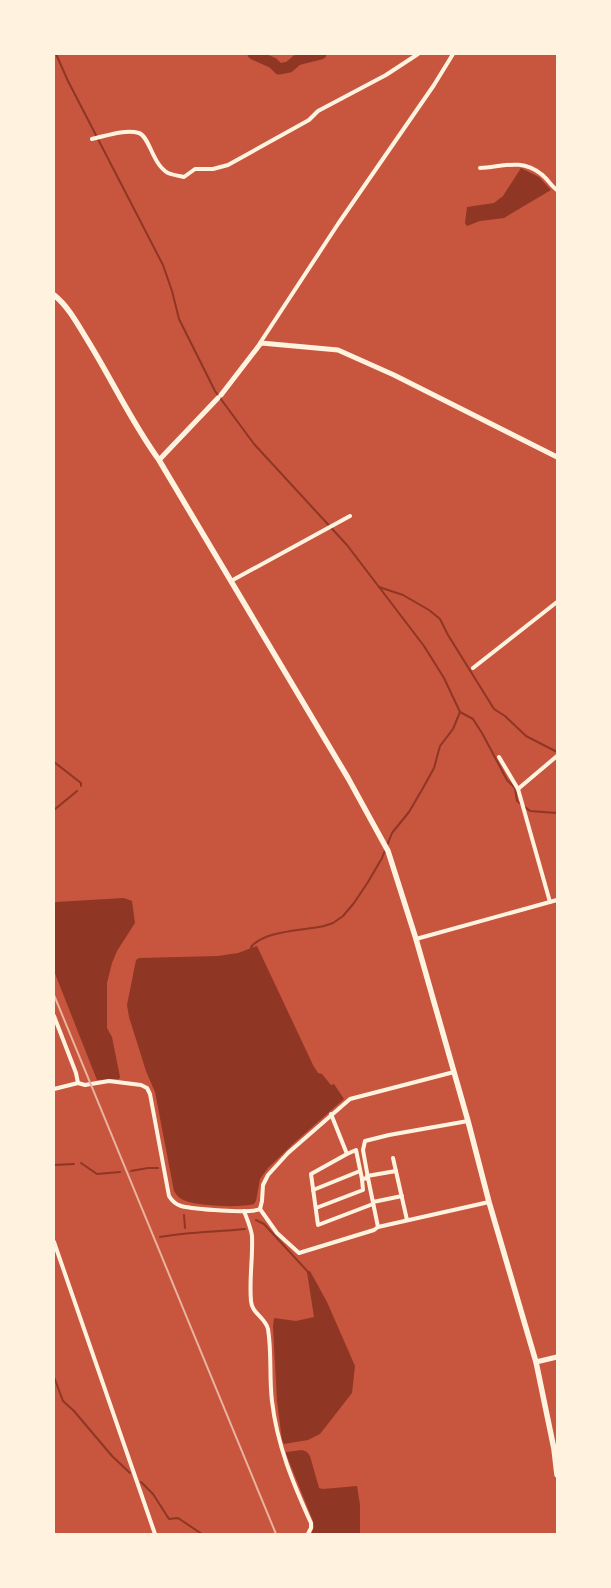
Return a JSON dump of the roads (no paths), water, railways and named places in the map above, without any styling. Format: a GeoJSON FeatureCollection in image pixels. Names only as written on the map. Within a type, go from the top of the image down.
{"type":"FeatureCollection","features":[{"type":"Feature","properties":{"kind":"main road"},"geometry":{"type":"LineString","coordinates":[[54,295],[66,307],[107,372],[385,842],[416,939],[468,1121],[488,1202],[536,1362],[554,1450],[557,1475]]}},
{"type":"Feature","properties":{"kind":"street"},"geometry":{"type":"LineString","coordinates":[[92,139],[120,133],[140,133],[147,139],[150,151],[167,173],[184,177],[195,169],[213,169],[228,165],[309,120],[318,111],[386,75],[418,54]]}},
{"type":"Feature","properties":{"kind":"street"},"geometry":{"type":"LineString","coordinates":[[253,355],[338,224],[434,86],[454,54]]}},
{"type":"Feature","properties":{"kind":"street"},"geometry":{"type":"LineString","coordinates":[[480,168],[512,163],[522,165],[534,169],[543,175],[557,190]]}},
{"type":"Feature","properties":{"kind":"street"},"geometry":{"type":"LineString","coordinates":[[159,460],[220,396],[261,343],[338,350],[394,375],[557,457]]}},
{"type":"Feature","properties":{"kind":"street"},"geometry":{"type":"LineString","coordinates":[[231,581],[350,516]]}},
{"type":"Feature","properties":{"kind":"street"},"geometry":{"type":"LineString","coordinates":[[473,668],[557,602]]}},
{"type":"Feature","properties":{"kind":"street"},"geometry":{"type":"LineString","coordinates":[[518,789],[557,756]]}},
{"type":"Feature","properties":{"kind":"street"},"geometry":{"type":"LineString","coordinates":[[499,757],[518,789],[550,902]]}},
{"type":"Feature","properties":{"kind":"street"},"geometry":{"type":"LineString","coordinates":[[416,939],[557,900]]}},
{"type":"Feature","properties":{"kind":"street"},"geometry":{"type":"LineString","coordinates":[[54,1016],[78,1083]]}},
{"type":"Feature","properties":{"kind":"street"},"geometry":{"type":"LineString","coordinates":[[454,1072],[350,1099],[331,1114],[268,1175],[263,1185],[260,1209],[277,1233],[299,1253],[374,1230],[378,1227],[488,1202]]}},
{"type":"Feature","properties":{"kind":"street"},"geometry":{"type":"LineString","coordinates":[[54,1089],[78,1083],[86,1085],[109,1081],[134,1083],[147,1088],[150,1094],[169,1196],[172,1202],[179,1206],[244,1211],[260,1209]]}},
{"type":"Feature","properties":{"kind":"street"},"geometry":{"type":"LineString","coordinates":[[331,1114],[347,1154]]}},
{"type":"Feature","properties":{"kind":"street"},"geometry":{"type":"LineString","coordinates":[[378,1227],[363,1150],[365,1141],[468,1121]]}},
{"type":"Feature","properties":{"kind":"street"},"geometry":{"type":"LineString","coordinates":[[316,1208],[363,1190],[356,1150],[311,1174],[318,1225],[373,1203],[402,1196]]}},
{"type":"Feature","properties":{"kind":"street"},"geometry":{"type":"LineString","coordinates":[[393,1158],[407,1220]]}},
{"type":"Feature","properties":{"kind":"street"},"geometry":{"type":"LineString","coordinates":[[314,1190],[360,1171]]}},
{"type":"Feature","properties":{"kind":"street"},"geometry":{"type":"LineString","coordinates":[[362,1179],[396,1171]]}},
{"type":"Feature","properties":{"kind":"street"},"geometry":{"type":"LineString","coordinates":[[244,1211],[252,1235],[251,1302],[254,1312],[267,1325],[271,1357],[272,1400],[280,1449],[311,1523],[308,1534]]}},
{"type":"Feature","properties":{"kind":"street"},"geometry":{"type":"LineString","coordinates":[[54,1242],[155,1534]]}},
{"type":"Feature","properties":{"kind":"street"},"geometry":{"type":"LineString","coordinates":[[536,1362],[557,1357]]}},
{"type":"Feature","properties":{"kind":"waterway"},"geometry":{"type":"LineString","coordinates":[[56,54],[68,81],[163,265],[179,319],[215,391],[254,444],[347,545],[424,646],[444,678],[460,712],[473,719],[482,733],[507,780],[515,788],[517,801],[521,804]]}},
{"type":"Feature","properties":{"kind":"waterway"},"geometry":{"type":"LineString","coordinates":[[253,54],[273,63],[279,69],[289,67],[297,60],[321,54]]}},
{"type":"Feature","properties":{"kind":"waterway"},"geometry":{"type":"LineString","coordinates":[[379,587],[403,595],[429,610],[440,619],[494,709],[505,716],[526,736],[557,752]]}},
{"type":"Feature","properties":{"kind":"waterway"},"geometry":{"type":"LineString","coordinates":[[251,950],[251,947],[257,941],[265,937],[324,926],[333,923],[343,916],[368,882],[382,858],[392,833],[409,812],[423,788],[434,768],[440,746],[453,729],[460,712]]}},
{"type":"Feature","properties":{"kind":"waterway"},"geometry":{"type":"LineString","coordinates":[[54,762],[81,783],[81,786]]}},
{"type":"Feature","properties":{"kind":"waterway"},"geometry":{"type":"LineString","coordinates":[[54,810],[77,791]]}},
{"type":"Feature","properties":{"kind":"waterway"},"geometry":{"type":"LineString","coordinates":[[525,807],[530,811],[557,813]]}},
{"type":"Feature","properties":{"kind":"waterway"},"geometry":{"type":"LineString","coordinates":[[81,1163],[97,1174],[120,1172]]}},
{"type":"Feature","properties":{"kind":"waterway"},"geometry":{"type":"LineString","coordinates":[[54,1165],[74,1164]]}},
{"type":"Feature","properties":{"kind":"waterway"},"geometry":{"type":"LineString","coordinates":[[131,1171],[158,1168]]}},
{"type":"Feature","properties":{"kind":"waterway"},"geometry":{"type":"LineString","coordinates":[[184,1215],[185,1228]]}},
{"type":"Feature","properties":{"kind":"waterway"},"geometry":{"type":"LineString","coordinates":[[256,1220],[264,1224],[309,1273]]}},
{"type":"Feature","properties":{"kind":"waterway"},"geometry":{"type":"LineString","coordinates":[[160,1237],[245,1229]]}},
{"type":"Feature","properties":{"kind":"waterway"},"geometry":{"type":"LineString","coordinates":[[54,1377],[63,1401],[74,1411],[112,1456],[130,1473]]}},
{"type":"Feature","properties":{"kind":"waterway"},"geometry":{"type":"LineString","coordinates":[[141,1482],[153,1494],[169,1519],[178,1518],[202,1534]]}},
{"type":"Feature","properties":{"kind":"railway"},"geometry":{"type":"LineString","coordinates":[[54,995],[276,1534]]}}]}
